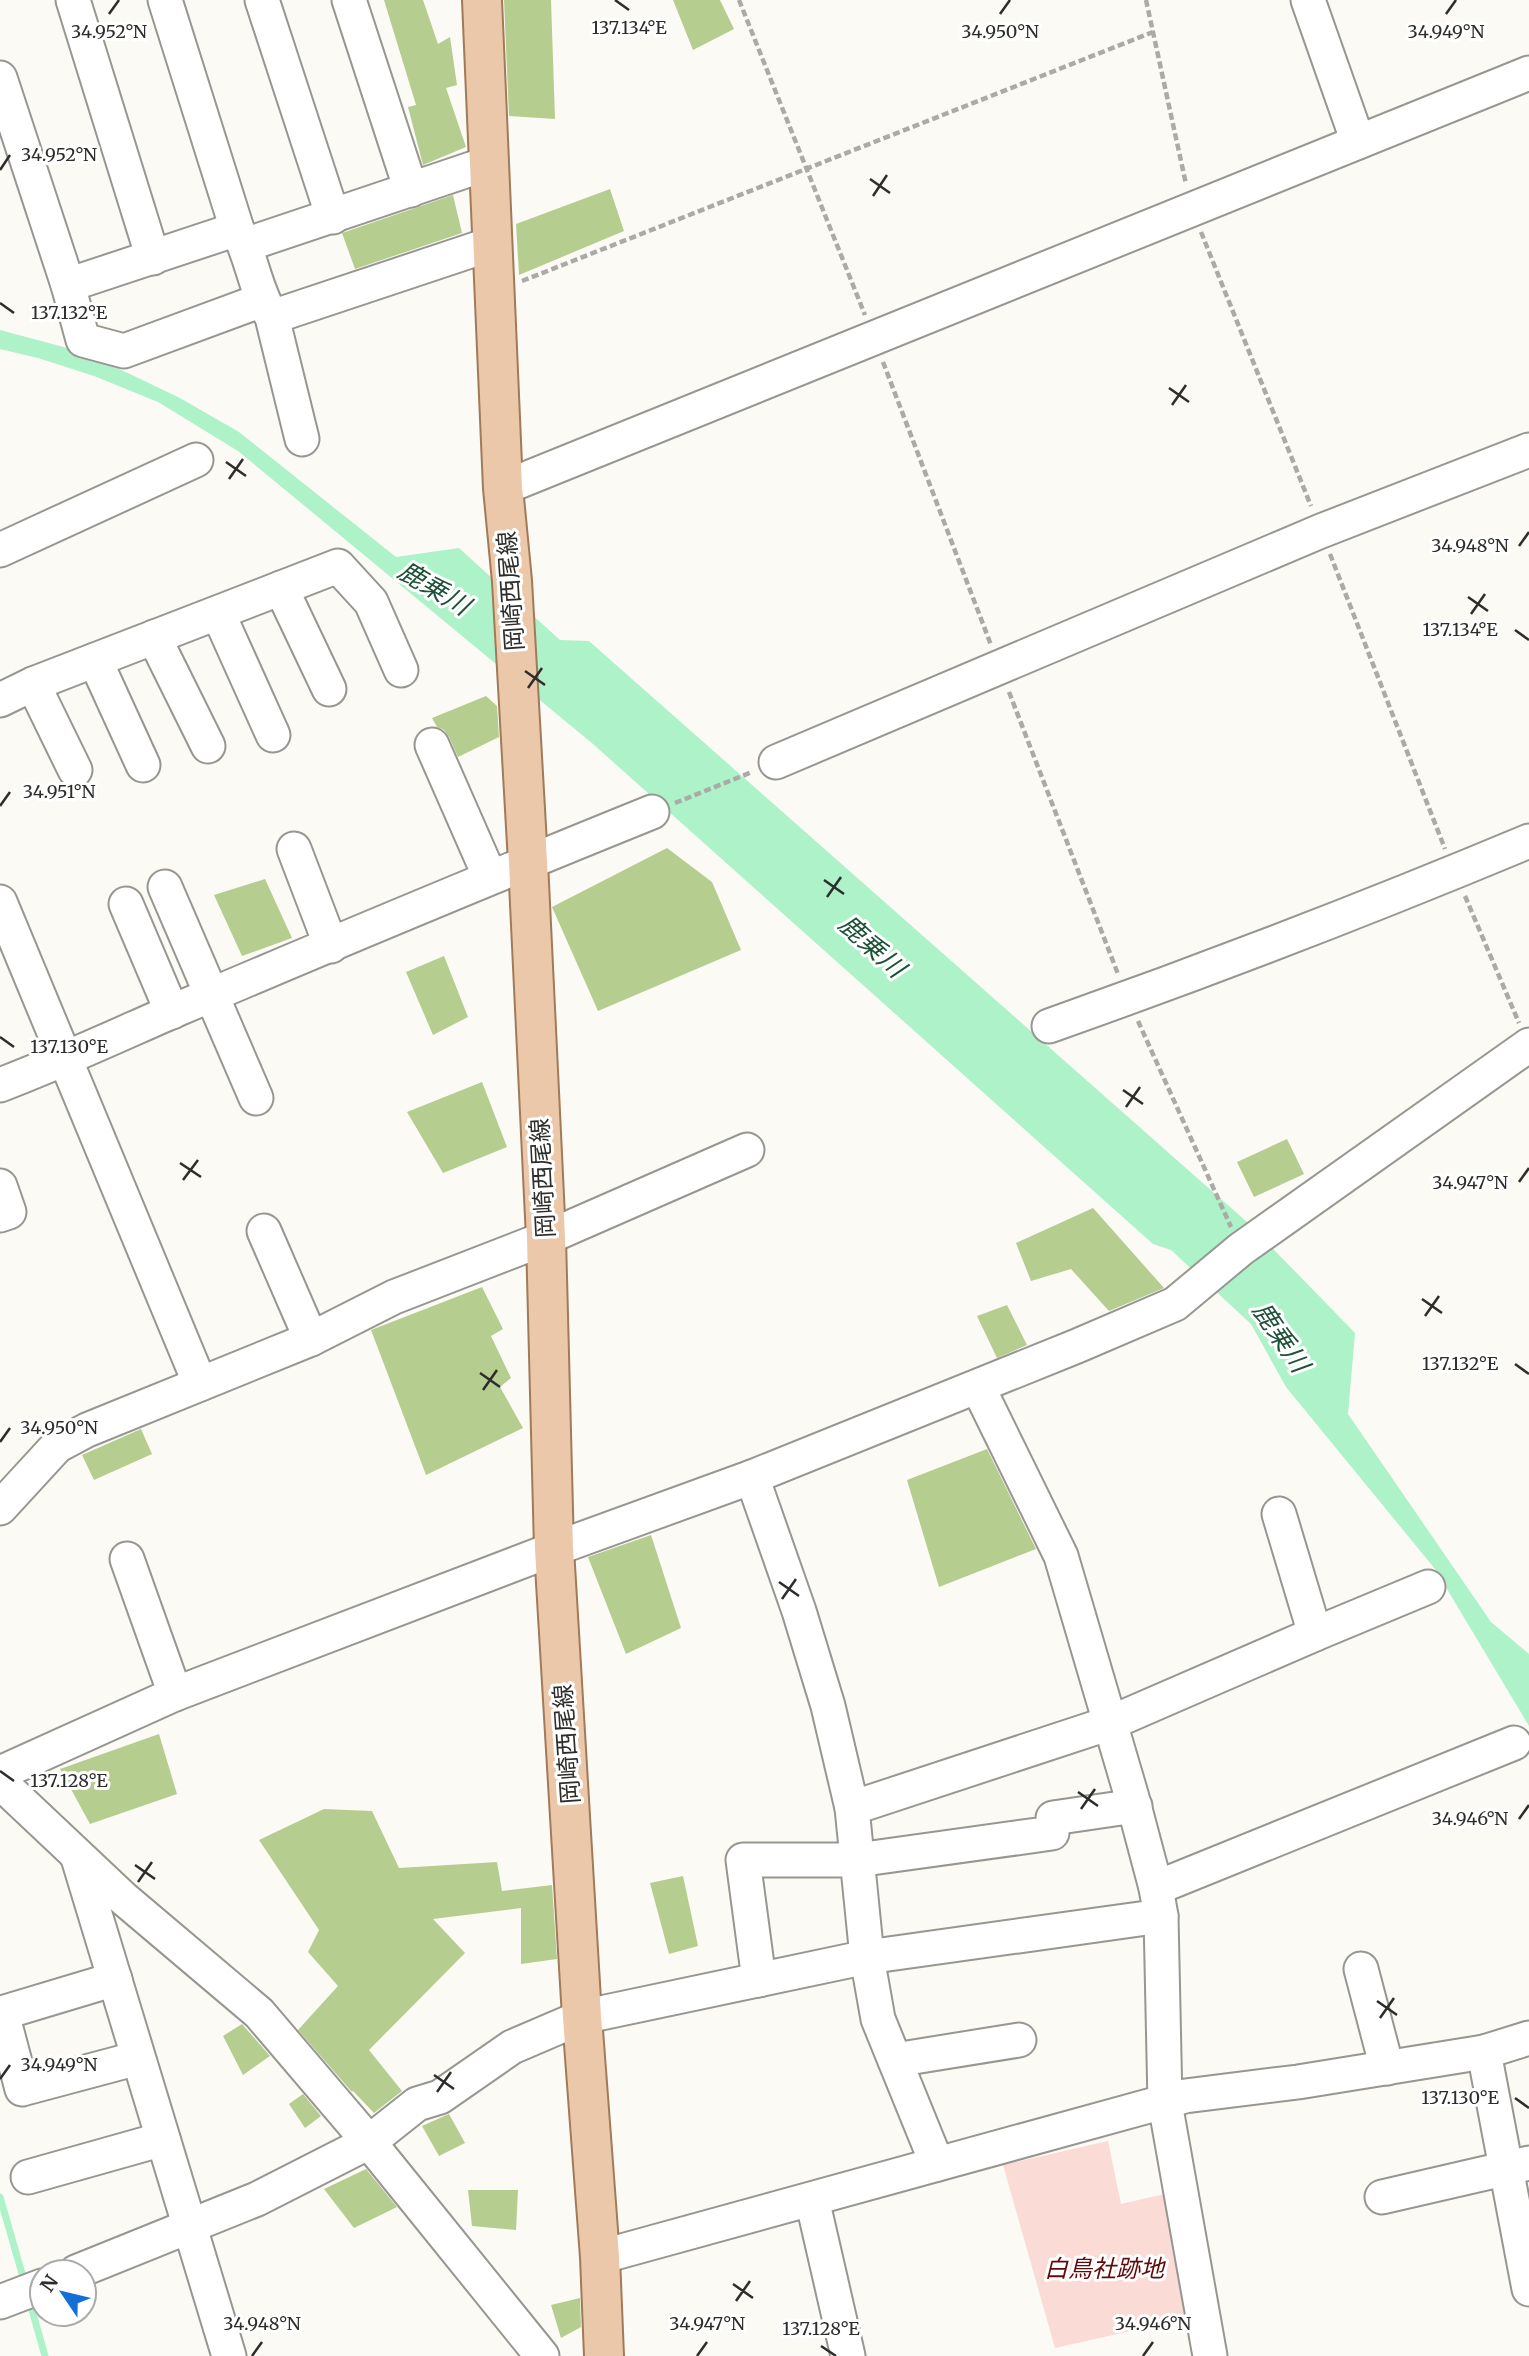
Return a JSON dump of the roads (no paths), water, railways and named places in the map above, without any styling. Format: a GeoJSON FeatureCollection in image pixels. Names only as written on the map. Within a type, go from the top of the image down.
{"type":"FeatureCollection","features":[{"type":"Feature","properties":{"kind":"main road","name":"岡崎西尾線"},"geometry":{"type":"LineString","coordinates":[[482,0],[503,488],[512,581],[528,862],[545,1238],[554,1549],[582,2017],[600,2257],[604,2356]]}},
{"type":"Feature","properties":{"kind":"street"},"geometry":{"type":"LineString","coordinates":[[73,0],[153,258]]}},
{"type":"Feature","properties":{"kind":"street"},"geometry":{"type":"LineString","coordinates":[[165,0],[241,237],[267,309],[302,439]]}},
{"type":"Feature","properties":{"kind":"street"},"geometry":{"type":"LineString","coordinates":[[262,0],[333,217]]}},
{"type":"Feature","properties":{"kind":"street"},"geometry":{"type":"LineString","coordinates":[[349,0],[411,190]]}},
{"type":"Feature","properties":{"kind":"street"},"geometry":{"type":"LineString","coordinates":[[1308,0],[1358,142]]}},
{"type":"Feature","properties":{"kind":"street"},"geometry":{"type":"LineString","coordinates":[[503,488],[1529,73]]}},
{"type":"Feature","properties":{"kind":"street"},"geometry":{"type":"LineString","coordinates":[[0,78],[68,285],[83,340],[124,351],[494,243]]}},
{"type":"Feature","properties":{"kind":"street"},"geometry":{"type":"LineString","coordinates":[[68,285],[153,258],[333,217],[489,163]]}},
{"type":"Feature","properties":{"kind":"street"},"geometry":{"type":"LineString","coordinates":[[776,762],[1321,531],[1529,450]]}},
{"type":"Feature","properties":{"kind":"street"},"geometry":{"type":"LineString","coordinates":[[0,550],[196,460]]}},
{"type":"Feature","properties":{"kind":"street"},"geometry":{"type":"LineString","coordinates":[[0,700],[33,684],[338,566],[371,602],[401,670]]}},
{"type":"Feature","properties":{"kind":"street"},"geometry":{"type":"LineString","coordinates":[[281,589],[329,689]]}},
{"type":"Feature","properties":{"kind":"street"},"geometry":{"type":"LineString","coordinates":[[218,613],[273,735]]}},
{"type":"Feature","properties":{"kind":"street"},"geometry":{"type":"LineString","coordinates":[[154,637],[208,746]]}},
{"type":"Feature","properties":{"kind":"street"},"geometry":{"type":"LineString","coordinates":[[95,660],[144,765]]}},
{"type":"Feature","properties":{"kind":"street"},"geometry":{"type":"LineString","coordinates":[[33,684],[75,770]]}},
{"type":"Feature","properties":{"kind":"street"},"geometry":{"type":"LineString","coordinates":[[432,745],[490,877]]}},
{"type":"Feature","properties":{"kind":"street"},"geometry":{"type":"LineString","coordinates":[[0,1085],[490,877],[652,812]]}},
{"type":"Feature","properties":{"kind":"street"},"geometry":{"type":"LineString","coordinates":[[1049,1026],[1455,872],[1529,841]]}},
{"type":"Feature","properties":{"kind":"street"},"geometry":{"type":"LineString","coordinates":[[294,849],[331,946]]}},
{"type":"Feature","properties":{"kind":"street"},"geometry":{"type":"LineString","coordinates":[[164,887],[256,1098]]}},
{"type":"Feature","properties":{"kind":"street"},"geometry":{"type":"LineString","coordinates":[[0,902],[200,1384]]}},
{"type":"Feature","properties":{"kind":"street"},"geometry":{"type":"LineString","coordinates":[[126,905],[172,1012]]}},
{"type":"Feature","properties":{"kind":"street"},"geometry":{"type":"LineString","coordinates":[[0,1773],[175,1694],[554,1549],[752,1478],[1175,1304],[1241,1249],[1529,1045]]}},
{"type":"Feature","properties":{"kind":"street"},"geometry":{"type":"LineString","coordinates":[[0,1507],[57,1446],[87,1430],[311,1339],[394,1297],[545,1238],[747,1150]]}},
{"type":"Feature","properties":{"kind":"street"},"geometry":{"type":"LineString","coordinates":[[0,1186],[9,1212],[0,1215]]}},
{"type":"Feature","properties":{"kind":"street"},"geometry":{"type":"LineString","coordinates":[[264,1231],[311,1339]]}},
{"type":"Feature","properties":{"kind":"street"},"geometry":{"type":"LineString","coordinates":[[978,1387],[1061,1556],[1135,1807],[1158,1902],[1165,2103],[1210,2356]]}},
{"type":"Feature","properties":{"kind":"street"},"geometry":{"type":"LineString","coordinates":[[752,1478],[821,1682],[852,1808],[867,1957],[878,2019],[937,2164]]}},
{"type":"Feature","properties":{"kind":"street"},"geometry":{"type":"LineString","coordinates":[[1279,1514],[1315,1634]]}},
{"type":"Feature","properties":{"kind":"street"},"geometry":{"type":"LineString","coordinates":[[127,1559],[175,1694]]}},
{"type":"Feature","properties":{"kind":"street"},"geometry":{"type":"LineString","coordinates":[[852,1808],[1110,1723],[1428,1587]]}},
{"type":"Feature","properties":{"kind":"street"},"geometry":{"type":"LineString","coordinates":[[98,2263],[257,2199],[369,2142],[417,2104],[440,2097],[512,2047],[582,2017],[867,1957],[1158,1902],[1514,1743]]}},
{"type":"Feature","properties":{"kind":"street"},"geometry":{"type":"LineString","coordinates":[[0,1782],[77,1855],[259,2013],[369,2142],[541,2356]]}},
{"type":"Feature","properties":{"kind":"street"},"geometry":{"type":"LineString","coordinates":[[759,1980],[743,1860],[857,1860],[1052,1833],[1053,1818],[1135,1807]]}},
{"type":"Feature","properties":{"kind":"street"},"geometry":{"type":"LineString","coordinates":[[77,1855],[229,2356]]}},
{"type":"Feature","properties":{"kind":"street"},"geometry":{"type":"LineString","coordinates":[[1361,1969],[1387,2068]]}},
{"type":"Feature","properties":{"kind":"street"},"geometry":{"type":"LineString","coordinates":[[115,1979],[2,2013],[22,2089],[138,2057]]}},
{"type":"Feature","properties":{"kind":"street"},"geometry":{"type":"LineString","coordinates":[[600,2257],[1185,2096],[1298,2082],[1484,2052],[1529,2038]]}},
{"type":"Feature","properties":{"kind":"street"},"geometry":{"type":"LineString","coordinates":[[895,2060],[1019,2040]]}},
{"type":"Feature","properties":{"kind":"street"},"geometry":{"type":"LineString","coordinates":[[1484,2052],[1517,2166],[1529,2289]]}},
{"type":"Feature","properties":{"kind":"street"},"geometry":{"type":"LineString","coordinates":[[28,2177],[163,2139]]}},
{"type":"Feature","properties":{"kind":"street"},"geometry":{"type":"LineString","coordinates":[[1382,2197],[1517,2166]]}},
{"type":"Feature","properties":{"kind":"street"},"geometry":{"type":"LineString","coordinates":[[812,2199],[848,2356]]}},
{"type":"Feature","properties":{"kind":"street"},"geometry":{"type":"LineString","coordinates":[[0,2302],[28,2291]]}},
{"type":"Feature","properties":{"kind":"water","name":"鹿乗川"},"geometry":{"type":"Polygon","coordinates":[[[0,330],[86,353],[180,398],[239,432],[396,557],[459,548],[560,640],[589,641],[1247,1222],[1355,1333],[1348,1414],[1491,1622],[1529,1654],[1529,1726],[1435,1569],[1286,1387],[1251,1324],[1171,1250],[1153,1244],[593,744],[238,451],[158,402],[94,376],[0,349],[0,330]]]}},
{"type":"Feature","properties":{"kind":"waterway"},"geometry":{"type":"LineString","coordinates":[[0,2197],[25,2284]]}},
{"type":"Feature","properties":{"kind":"waterway"},"geometry":{"type":"LineString","coordinates":[[37,2328],[45,2356]]}},
{"type":"Feature","properties":{"kind":"park label","name":"白鳥社跡地"},"geometry":{"type":"Point","coordinates":[1104,2269]}}]}
